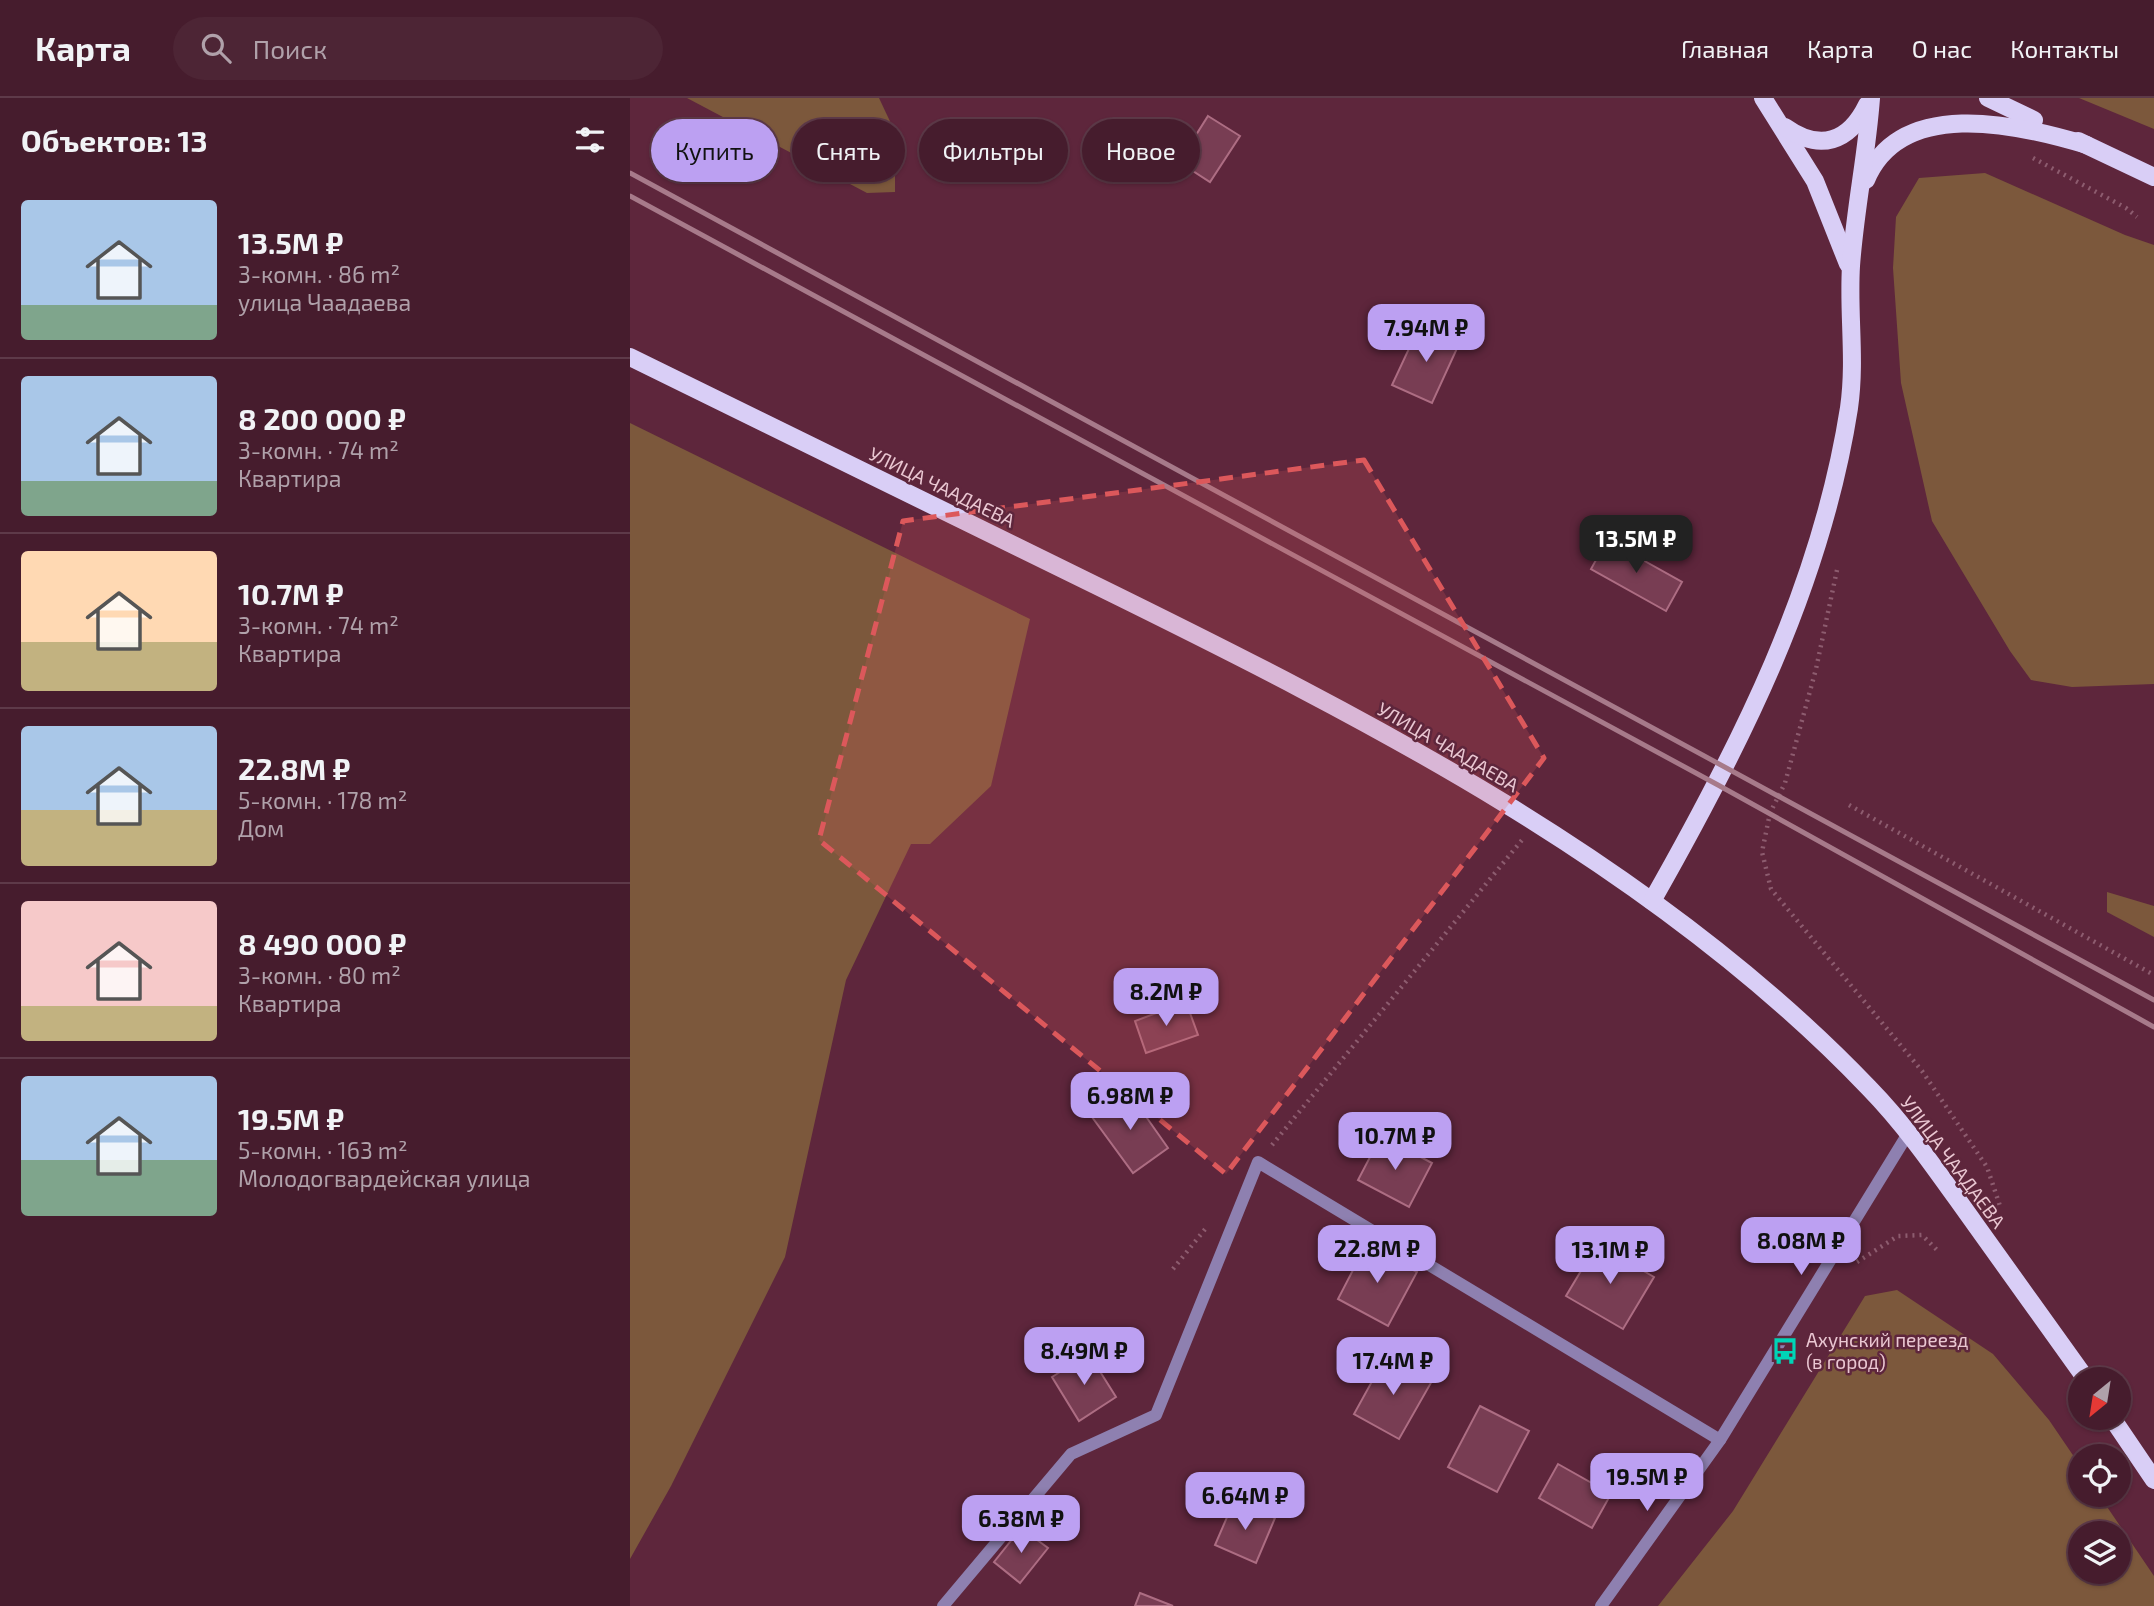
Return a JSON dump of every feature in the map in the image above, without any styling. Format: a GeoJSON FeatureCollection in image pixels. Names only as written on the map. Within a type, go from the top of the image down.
{"type":"FeatureCollection","features":[{"type":"Feature","properties":{"kind":"main road"},"geometry":{"type":"LineString","coordinates":[[1763,98],[1815,181],[1850,271]]}},
{"type":"Feature","properties":{"kind":"main road"},"geometry":{"type":"LineString","coordinates":[[1777,121],[1804,138],[1828,140],[1849,132],[1870,98]]}},
{"type":"Feature","properties":{"kind":"main road"},"geometry":{"type":"LineString","coordinates":[[1652,901],[1744,733],[1788,632],[1819,537],[1850,399],[1853,350],[1850,271],[1870,98]]}},
{"type":"Feature","properties":{"kind":"main road"},"geometry":{"type":"LineString","coordinates":[[1988,98],[2154,177]]}},
{"type":"Feature","properties":{"kind":"main road"},"geometry":{"type":"LineString","coordinates":[[1855,214],[1869,170],[1881,150],[1901,132],[1928,120],[1947,116],[1988,117],[2087,145]]}},
{"type":"Feature","properties":{"kind":"main road","name":"УЛИЦА ЧААДАЕВА"},"geometry":{"type":"LineString","coordinates":[[630,358],[1254,663],[1413,749],[1536,823],[1652,901],[1799,1020],[1868,1087],[1909,1132],[2077,1367]]}},
{"type":"Feature","properties":{"kind":"main road"},"geometry":{"type":"LineString","coordinates":[[2120,1430],[2154,1480]]}},
{"type":"Feature","properties":{"kind":"street"},"geometry":{"type":"LineString","coordinates":[[1601,1606],[1720,1440],[1909,1132]]}},
{"type":"Feature","properties":{"kind":"street"},"geometry":{"type":"LineString","coordinates":[[943,1606],[1071,1454],[1156,1415],[1258,1162],[1720,1440]]}},
{"type":"Feature","properties":{"kind":"path"},"geometry":{"type":"LineString","coordinates":[[2022,153],[2066,173],[2126,208],[2137,218]]}},
{"type":"Feature","properties":{"kind":"path"},"geometry":{"type":"LineString","coordinates":[[1838,564],[1816,669],[1785,783],[1770,813],[1762,852],[1771,889],[1842,972],[1952,1113],[1987,1167],[2000,1206]]}},
{"type":"Feature","properties":{"kind":"path"},"geometry":{"type":"LineString","coordinates":[[1849,805],[2154,975]]}},
{"type":"Feature","properties":{"kind":"path"},"geometry":{"type":"LineString","coordinates":[[1258,1162],[1536,823]]}},
{"type":"Feature","properties":{"kind":"path"},"geometry":{"type":"LineString","coordinates":[[1174,1269],[1207,1227]]}},
{"type":"Feature","properties":{"kind":"path"},"geometry":{"type":"LineString","coordinates":[[1851,1269],[1860,1259],[1898,1236],[1922,1235],[1939,1252]]}},
{"type":"Feature","properties":{"kind":"highlighted area"},"geometry":{"type":"Polygon","coordinates":[[[1364,460],[1544,758],[1226,1174],[819,840],[903,521],[1364,460]]]}},
{"type":"Feature","properties":{"kind":"shaded area"},"geometry":{"type":"Polygon","coordinates":[[[687,98],[879,98],[889,119],[792,119],[792,153],[778,146],[778,119],[727,119],[687,98]]]}},
{"type":"Feature","properties":{"kind":"shaded area"},"geometry":{"type":"Polygon","coordinates":[[[2079,98],[2154,98],[2154,129],[2079,98]]]}},
{"type":"Feature","properties":{"kind":"shaded area"},"geometry":{"type":"Polygon","coordinates":[[[1985,173],[2125,235],[2154,245],[2154,684],[2072,687],[2031,680],[2010,651],[1932,521],[1901,383],[1893,268],[1896,217],[1919,178],[1985,173]]]}},
{"type":"Feature","properties":{"kind":"shaded area"},"geometry":{"type":"Polygon","coordinates":[[[846,182],[895,182],[895,192],[867,193],[846,182]]]}},
{"type":"Feature","properties":{"kind":"shaded area"},"geometry":{"type":"Polygon","coordinates":[[[630,423],[1030,619],[991,786],[930,844],[911,844],[846,980],[785,1257],[671,1486],[630,1559],[630,423]]]}},
{"type":"Feature","properties":{"kind":"shaded area"},"geometry":{"type":"Polygon","coordinates":[[[2107,892],[2154,906],[2154,937],[2107,912],[2107,892]]]}},
{"type":"Feature","properties":{"kind":"shaded area"},"geometry":{"type":"Polygon","coordinates":[[[1897,1290],[1993,1354],[2049,1420],[2068,1448],[2068,1507],[2107,1507],[2117,1521],[2068,1521],[2068,1584],[2131,1584],[2131,1542],[2154,1576],[2154,1606],[1658,1606],[1733,1511],[1865,1296],[1897,1290]]]}},
{"type":"Feature","properties":{"kind":"building"},"geometry":{"type":"Polygon","coordinates":[[[1208,116],[1240,136],[1210,182],[1200,176],[1200,129],[1208,116]]]}},
{"type":"Feature","properties":{"kind":"building"},"geometry":{"type":"Polygon","coordinates":[[[1420,325],[1459,344],[1432,403],[1392,385],[1420,325]]]}},
{"type":"Feature","properties":{"kind":"building"},"geometry":{"type":"Polygon","coordinates":[[[1607,540],[1682,582],[1666,611],[1591,569],[1607,540]]]}},
{"type":"Feature","properties":{"kind":"building"},"geometry":{"type":"Polygon","coordinates":[[[1186,1002],[1198,1035],[1146,1053],[1135,1021],[1186,1002]]]}},
{"type":"Feature","properties":{"kind":"building"},"geometry":{"type":"Polygon","coordinates":[[[1128,1091],[1168,1148],[1133,1173],[1092,1117],[1128,1091]]]}},
{"type":"Feature","properties":{"kind":"building"},"geometry":{"type":"Polygon","coordinates":[[[1381,1136],[1432,1163],[1409,1207],[1358,1180],[1381,1136]]]}},
{"type":"Feature","properties":{"kind":"building"},"geometry":{"type":"Polygon","coordinates":[[[1597,1244],[1654,1277],[1623,1329],[1566,1296],[1597,1244]]]}},
{"type":"Feature","properties":{"kind":"building"},"geometry":{"type":"Polygon","coordinates":[[[1366,1245],[1417,1272],[1388,1326],[1338,1299],[1366,1245]]]}},
{"type":"Feature","properties":{"kind":"building"},"geometry":{"type":"Polygon","coordinates":[[[1089,1354],[1116,1397],[1079,1421],[1052,1377],[1089,1354]]]}},
{"type":"Feature","properties":{"kind":"building"},"geometry":{"type":"Polygon","coordinates":[[[1386,1356],[1432,1381],[1399,1439],[1354,1414],[1386,1356]]]}},
{"type":"Feature","properties":{"kind":"building"},"geometry":{"type":"Polygon","coordinates":[[[1480,1406],[1529,1431],[1497,1492],[1448,1467],[1480,1406]]]}},
{"type":"Feature","properties":{"kind":"building"},"geometry":{"type":"Polygon","coordinates":[[[1558,1464],[1611,1494],[1592,1528],[1539,1498],[1558,1464]]]}},
{"type":"Feature","properties":{"kind":"building"},"geometry":{"type":"Polygon","coordinates":[[[1234,1501],[1275,1518],[1256,1563],[1215,1545],[1234,1501]]]}},
{"type":"Feature","properties":{"kind":"building"},"geometry":{"type":"Polygon","coordinates":[[[1021,1528],[1048,1548],[1020,1583],[994,1562],[1021,1528]]]}},
{"type":"Feature","properties":{"kind":"building"},"geometry":{"type":"Polygon","coordinates":[[[1140,1593],[1173,1606],[1135,1606],[1140,1593]]]}},
{"type":"Feature","properties":{"kind":"railway"},"geometry":{"type":"LineString","coordinates":[[630,173],[2154,1000]]}},
{"type":"Feature","properties":{"kind":"railway"},"geometry":{"type":"LineString","coordinates":[[630,196],[1718,785],[2154,1027]]}},
{"type":"Feature","properties":{"kind":"place","name":"Ахунский переезд (в город)"},"geometry":{"type":"Point","coordinates":[1785,1351]}}]}
